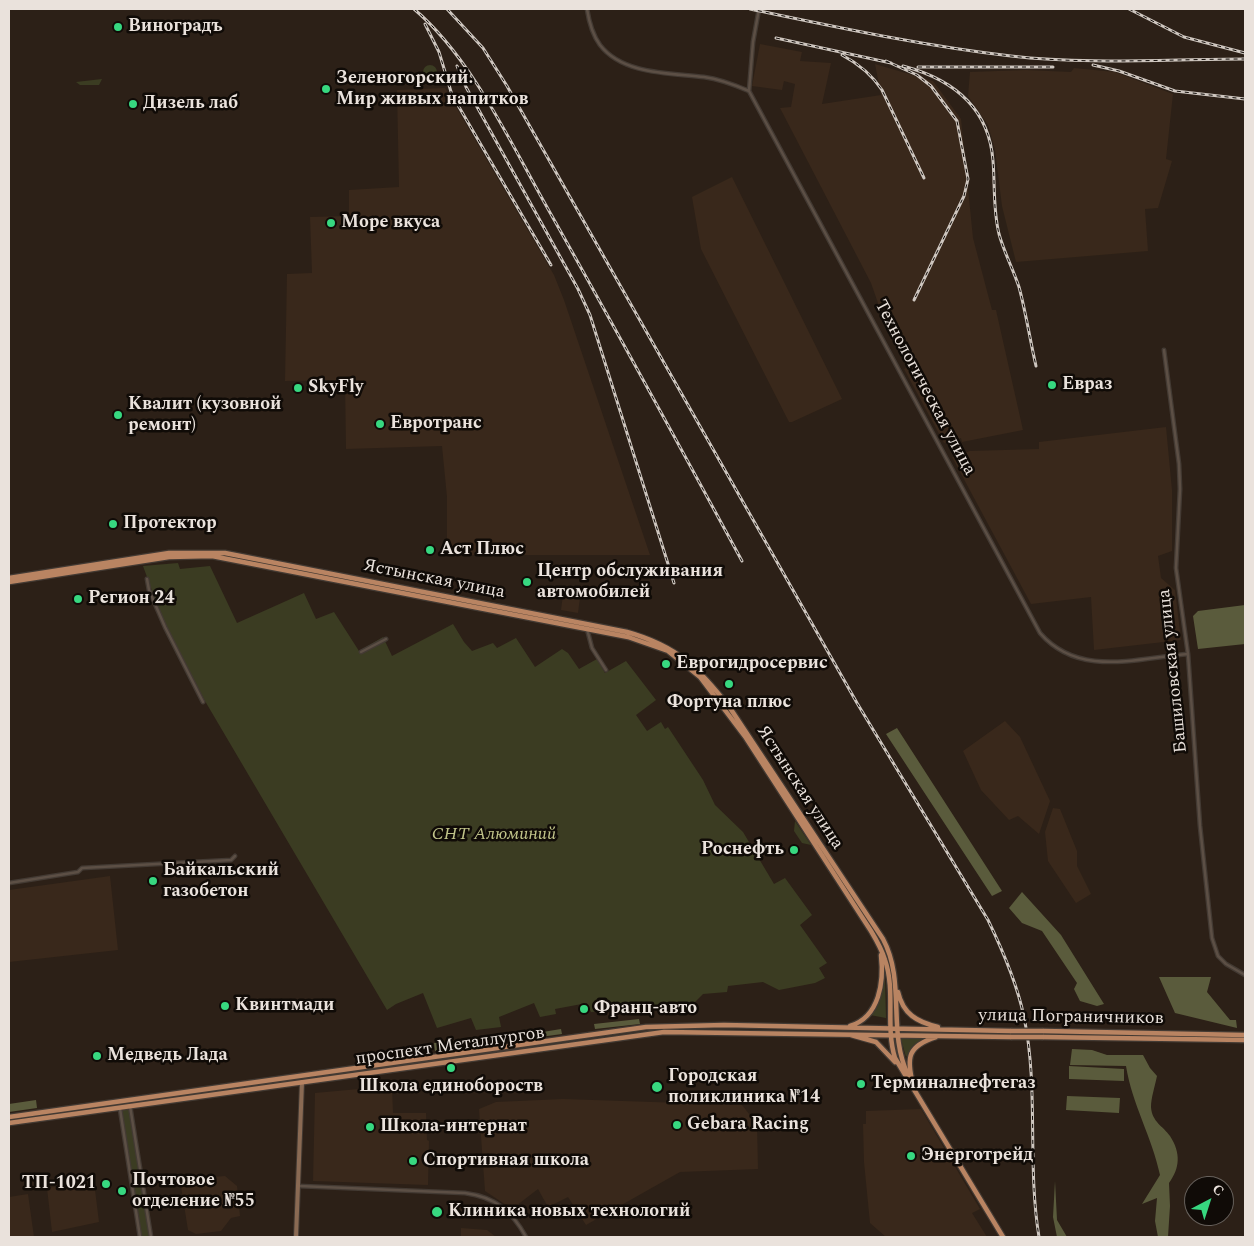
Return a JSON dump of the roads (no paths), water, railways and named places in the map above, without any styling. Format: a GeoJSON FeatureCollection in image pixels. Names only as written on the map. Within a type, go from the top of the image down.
{"type":"FeatureCollection","features":[{"type":"Feature","properties":{"kind":"main road","name":"Ястынская улица"},"geometry":{"type":"LineString","coordinates":[[9,578],[168,553],[225,553],[626,632],[666,646],[702,673],[730,708],[883,939],[893,962],[900,1055],[914,1087]]}},
{"type":"Feature","properties":{"kind":"main road","name":"Ястынская улица"},"geometry":{"type":"LineString","coordinates":[[9,582],[169,558],[212,556],[587,629],[653,644],[672,653],[700,677],[762,762],[878,944],[888,973],[889,1034]]}},
{"type":"Feature","properties":{"kind":"main road"},"geometry":{"type":"LineString","coordinates":[[845,1027],[862,1020],[870,1012],[878,996],[883,974],[878,944]]}},
{"type":"Feature","properties":{"kind":"main road"},"geometry":{"type":"LineString","coordinates":[[896,984],[900,1000],[909,1015],[923,1023],[946,1030]]}},
{"type":"Feature","properties":{"kind":"main road","name":"проспект Металлургов"},"geometry":{"type":"LineString","coordinates":[[9,1117],[646,1027],[673,1025],[897,1028]]}},
{"type":"Feature","properties":{"kind":"main road","name":"улица Пограничников"},"geometry":{"type":"LineString","coordinates":[[897,1028],[1245,1035]]}},
{"type":"Feature","properties":{"kind":"main road","name":"проспект Металлургов"},"geometry":{"type":"LineString","coordinates":[[9,1123],[664,1032],[897,1034]]}},
{"type":"Feature","properties":{"kind":"main road"},"geometry":{"type":"LineString","coordinates":[[845,1034],[869,1039],[881,1045],[914,1087]]}},
{"type":"Feature","properties":{"kind":"main road"},"geometry":{"type":"LineString","coordinates":[[889,1034],[895,1058],[1003,1237]]}},
{"type":"Feature","properties":{"kind":"main road","name":"улица Пограничников"},"geometry":{"type":"LineString","coordinates":[[897,1034],[1245,1040]]}},
{"type":"Feature","properties":{"kind":"main road"},"geometry":{"type":"LineString","coordinates":[[914,1087],[908,1066],[909,1057],[920,1043],[942,1036]]}},
{"type":"Feature","properties":{"kind":"main road"},"geometry":{"type":"LineString","coordinates":[[296,1237],[301,1076]]}},
{"type":"Feature","properties":{"kind":"main road"},"geometry":{"type":"LineString","coordinates":[[129,1100],[130,1106]]}},
{"type":"Feature","properties":{"kind":"main road"},"geometry":{"type":"LineString","coordinates":[[119,1101],[119,1107]]}},
{"type":"Feature","properties":{"kind":"street"},"geometry":{"type":"LineString","coordinates":[[587,9],[591,28],[600,45],[624,63],[660,73],[714,79],[749,91],[752,42],[759,9]]}},
{"type":"Feature","properties":{"kind":"street","name":"Технологическая улица"},"geometry":{"type":"LineString","coordinates":[[749,91],[1040,632],[1054,644],[1088,662],[1103,663],[1188,654]]}},
{"type":"Feature","properties":{"kind":"street","name":"Башиловская улица"},"geometry":{"type":"LineString","coordinates":[[1164,350],[1180,490],[1176,568],[1188,654],[1200,826],[1212,938],[1218,956],[1226,964],[1245,974]]}},
{"type":"Feature","properties":{"kind":"street"},"geometry":{"type":"LineString","coordinates":[[147,579],[148,590],[158,612],[203,702]]}},
{"type":"Feature","properties":{"kind":"street"},"geometry":{"type":"LineString","coordinates":[[587,629],[592,648],[606,670]]}},
{"type":"Feature","properties":{"kind":"street"},"geometry":{"type":"LineString","coordinates":[[361,652],[386,639]]}},
{"type":"Feature","properties":{"kind":"street"},"geometry":{"type":"LineString","coordinates":[[9,882],[78,872],[82,868],[231,860],[235,856]]}},
{"type":"Feature","properties":{"kind":"street"},"geometry":{"type":"LineString","coordinates":[[130,1106],[152,1237]]}},
{"type":"Feature","properties":{"kind":"street"},"geometry":{"type":"LineString","coordinates":[[119,1107],[140,1237]]}},
{"type":"Feature","properties":{"kind":"street"},"geometry":{"type":"LineString","coordinates":[[298,1186],[460,1193],[484,1196],[508,1211],[526,1237]]}},
{"type":"Feature","properties":{"kind":"railway"},"geometry":{"type":"LineString","coordinates":[[414,9],[435,29],[454,52],[489,103],[742,561]]}},
{"type":"Feature","properties":{"kind":"railway"},"geometry":{"type":"LineString","coordinates":[[447,9],[483,48],[507,86],[857,703],[988,920],[1018,992],[1024,1017],[1031,1071],[1034,1182],[1039,1237]]}},
{"type":"Feature","properties":{"kind":"railway"},"geometry":{"type":"LineString","coordinates":[[750,9],[913,41],[978,52],[1040,59],[1099,61],[1245,59]]}},
{"type":"Feature","properties":{"kind":"railway"},"geometry":{"type":"LineString","coordinates":[[1129,9],[1184,37],[1245,53]]}},
{"type":"Feature","properties":{"kind":"railway"},"geometry":{"type":"LineString","coordinates":[[425,24],[439,52],[452,95],[551,265]]}},
{"type":"Feature","properties":{"kind":"railway"},"geometry":{"type":"LineString","coordinates":[[776,38],[891,63]]}},
{"type":"Feature","properties":{"kind":"railway"},"geometry":{"type":"LineString","coordinates":[[842,55],[865,70],[882,90],[924,178]]}},
{"type":"Feature","properties":{"kind":"railway"},"geometry":{"type":"LineString","coordinates":[[886,61],[917,75],[931,86],[957,121],[968,179],[964,196],[914,300]]}},
{"type":"Feature","properties":{"kind":"railway"},"geometry":{"type":"LineString","coordinates":[[1093,65],[1119,71],[1175,91],[1245,99]]}},
{"type":"Feature","properties":{"kind":"railway"},"geometry":{"type":"LineString","coordinates":[[457,66],[466,87],[578,289],[590,315],[674,583]]}},
{"type":"Feature","properties":{"kind":"railway"},"geometry":{"type":"LineString","coordinates":[[903,66],[937,79],[952,88],[965,98],[976,111],[984,125],[990,142],[993,161],[997,225],[1003,247],[1019,287],[1036,366]]}},
{"type":"Feature","properties":{"kind":"railway"},"geometry":{"type":"LineString","coordinates":[[918,67],[1053,67]]}},
{"type":"Feature","properties":{"kind":"place","name":"Виноградъ"},"geometry":{"type":"Point","coordinates":[118,27]}},
{"type":"Feature","properties":{"kind":"place","name":"Зеленогорский. Мир живых напитков"},"geometry":{"type":"Point","coordinates":[326,89]}},
{"type":"Feature","properties":{"kind":"place","name":"Дизель лаб"},"geometry":{"type":"Point","coordinates":[133,104]}},
{"type":"Feature","properties":{"kind":"place","name":"Море вкуса"},"geometry":{"type":"Point","coordinates":[331,223]}},
{"type":"Feature","properties":{"kind":"place","name":"Евраз"},"geometry":{"type":"Point","coordinates":[1052,385]}},
{"type":"Feature","properties":{"kind":"place","name":"SkyFly"},"geometry":{"type":"Point","coordinates":[298,388]}},
{"type":"Feature","properties":{"kind":"place","name":"Квалит (кузовной ремонт)"},"geometry":{"type":"Point","coordinates":[118,415]}},
{"type":"Feature","properties":{"kind":"place","name":"Евротранс"},"geometry":{"type":"Point","coordinates":[380,424]}},
{"type":"Feature","properties":{"kind":"place","name":"Протектор"},"geometry":{"type":"Point","coordinates":[113,524]}},
{"type":"Feature","properties":{"kind":"place","name":"Аст Плюс"},"geometry":{"type":"Point","coordinates":[430,550]}},
{"type":"Feature","properties":{"kind":"place","name":"Центр обслуживания автомобилей"},"geometry":{"type":"Point","coordinates":[527,582]}},
{"type":"Feature","properties":{"kind":"place","name":"Регион 24"},"geometry":{"type":"Point","coordinates":[78,599]}},
{"type":"Feature","properties":{"kind":"place","name":"Еврогидросервис"},"geometry":{"type":"Point","coordinates":[666,664]}},
{"type":"Feature","properties":{"kind":"place","name":"Фортуна плюс"},"geometry":{"type":"Point","coordinates":[729,684]}},
{"type":"Feature","properties":{"kind":"place","name":"Роснефть"},"geometry":{"type":"Point","coordinates":[794,850]}},
{"type":"Feature","properties":{"kind":"place","name":"Байкальский газобетон"},"geometry":{"type":"Point","coordinates":[153,881]}},
{"type":"Feature","properties":{"kind":"place","name":"Квинтмади"},"geometry":{"type":"Point","coordinates":[225,1006]}},
{"type":"Feature","properties":{"kind":"place","name":"Франц-авто"},"geometry":{"type":"Point","coordinates":[584,1009]}},
{"type":"Feature","properties":{"kind":"place","name":"Медведь Лада"},"geometry":{"type":"Point","coordinates":[97,1056]}},
{"type":"Feature","properties":{"kind":"place","name":"Школа единобороств"},"geometry":{"type":"Point","coordinates":[451,1068]}},
{"type":"Feature","properties":{"kind":"place","name":"Терминалнефтегаз"},"geometry":{"type":"Point","coordinates":[861,1084]}},
{"type":"Feature","properties":{"kind":"place","name":"Городская поликлиника №14"},"geometry":{"type":"Point","coordinates":[657,1087]}},
{"type":"Feature","properties":{"kind":"place","name":"Gebara Racing"},"geometry":{"type":"Point","coordinates":[677,1125]}},
{"type":"Feature","properties":{"kind":"place","name":"Школа-интернат"},"geometry":{"type":"Point","coordinates":[370,1127]}},
{"type":"Feature","properties":{"kind":"place","name":"Энерготрейд"},"geometry":{"type":"Point","coordinates":[911,1156]}},
{"type":"Feature","properties":{"kind":"place","name":"Спортивная школа"},"geometry":{"type":"Point","coordinates":[413,1161]}},
{"type":"Feature","properties":{"kind":"place","name":"ТП-1021"},"geometry":{"type":"Point","coordinates":[106,1184]}},
{"type":"Feature","properties":{"kind":"place","name":"Почтовое отделение №55"},"geometry":{"type":"Point","coordinates":[122,1191]}},
{"type":"Feature","properties":{"kind":"place","name":"Клиника новых технологий"},"geometry":{"type":"Point","coordinates":[437,1212]}},
{"type":"Feature","properties":{"kind":"park label","name":"СНТ Алюминий"},"geometry":{"type":"Point","coordinates":[494,835]}}]}
